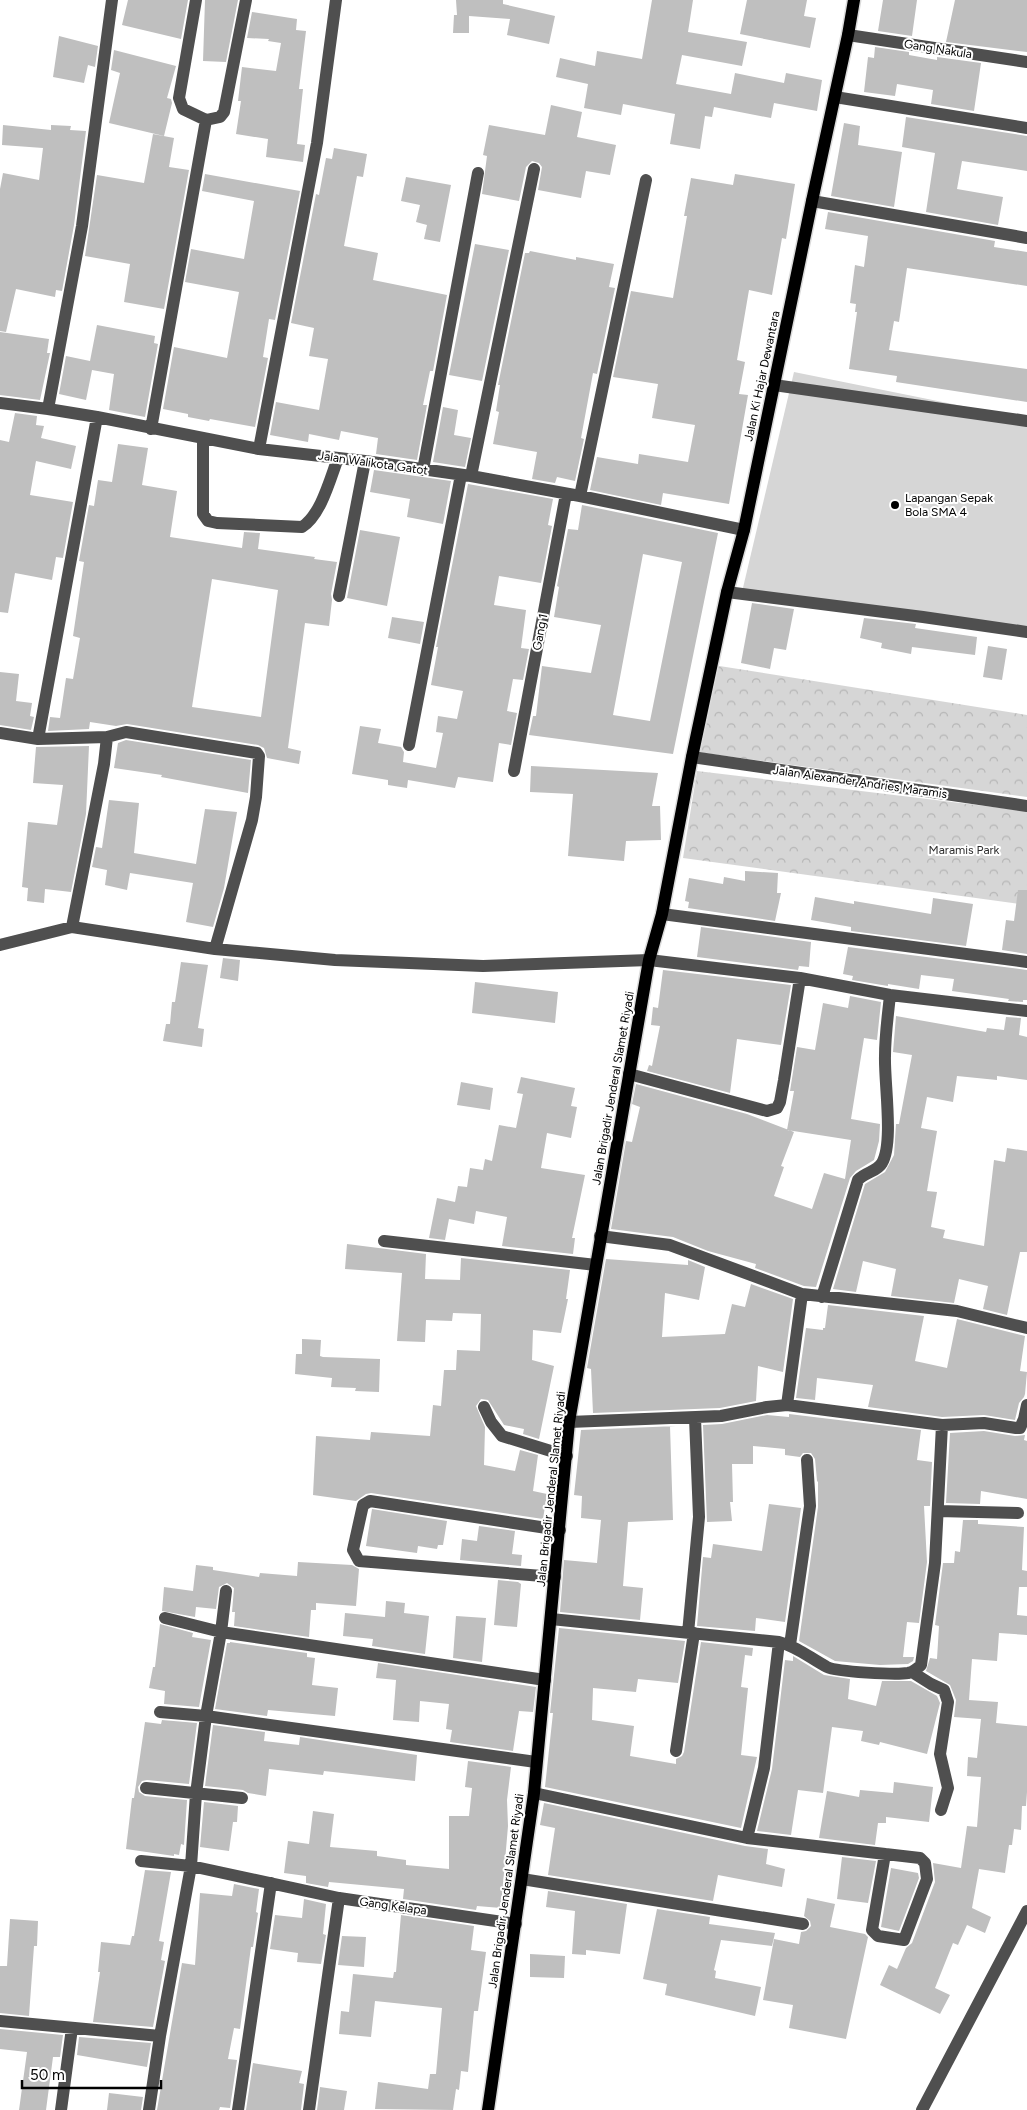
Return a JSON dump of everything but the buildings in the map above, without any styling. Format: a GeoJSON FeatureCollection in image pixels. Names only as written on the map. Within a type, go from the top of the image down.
{"type":"FeatureCollection","features":[{"type":"Feature","properties":{"kind":"main road","name":"Jalan Ki Hajar Dewantara"},"geometry":{"type":"LineString","coordinates":[[692,757],[727,592],[744,530],[854,0]]}},
{"type":"Feature","properties":{"kind":"main road","name":"Jalan Brigadir Jenderal Slamet Riyadi"},"geometry":{"type":"LineString","coordinates":[[488,2110],[534,1793],[569,1422],[649,960],[662,914],[692,757]]}},
{"type":"Feature","properties":{"kind":"street"},"geometry":{"type":"LineString","coordinates":[[48,408],[82,226],[112,0]]}},
{"type":"Feature","properties":{"kind":"street"},"geometry":{"type":"LineString","coordinates":[[196,0],[179,98],[183,109],[206,120],[220,117],[224,112],[246,0]]}},
{"type":"Feature","properties":{"kind":"street"},"geometry":{"type":"LineString","coordinates":[[259,449],[317,143],[336,0]]}},
{"type":"Feature","properties":{"kind":"street","name":"Gang Nakula"},"geometry":{"type":"LineString","coordinates":[[848,35],[1027,62]]}},
{"type":"Feature","properties":{"kind":"street"},"geometry":{"type":"LineString","coordinates":[[835,97],[1027,128]]}},
{"type":"Feature","properties":{"kind":"street"},"geometry":{"type":"LineString","coordinates":[[151,429],[206,120]]}},
{"type":"Feature","properties":{"kind":"street"},"geometry":{"type":"LineString","coordinates":[[410,745],[466,476],[534,169]]}},
{"type":"Feature","properties":{"kind":"street"},"geometry":{"type":"LineString","coordinates":[[423,470],[478,173]]}},
{"type":"Feature","properties":{"kind":"street"},"geometry":{"type":"LineString","coordinates":[[580,496],[646,180]]}},
{"type":"Feature","properties":{"kind":"street"},"geometry":{"type":"LineString","coordinates":[[812,201],[1027,238]]}},
{"type":"Feature","properties":{"kind":"street"},"geometry":{"type":"LineString","coordinates":[[774,385],[1027,422]]}},
{"type":"Feature","properties":{"kind":"street","name":"Jalan Walikota Gatot"},"geometry":{"type":"LineString","coordinates":[[0,403],[48,408],[259,449],[365,461],[466,476],[580,496],[744,530]]}},
{"type":"Feature","properties":{"kind":"street"},"geometry":{"type":"LineString","coordinates":[[38,739],[97,417]]}},
{"type":"Feature","properties":{"kind":"street"},"geometry":{"type":"LineString","coordinates":[[203,438],[203,514],[208,521],[302,527],[310,522],[316,514],[338,458]]}},
{"type":"Feature","properties":{"kind":"street"},"geometry":{"type":"LineString","coordinates":[[339,596],[365,461]]}},
{"type":"Feature","properties":{"kind":"street","name":"Gang 1"},"geometry":{"type":"LineString","coordinates":[[514,770],[566,494]]}},
{"type":"Feature","properties":{"kind":"street"},"geometry":{"type":"LineString","coordinates":[[727,592],[1027,632]]}},
{"type":"Feature","properties":{"kind":"street"},"geometry":{"type":"LineString","coordinates":[[0,734],[38,739],[107,737],[126,732],[257,753],[259,756],[256,798],[252,820],[215,949]]}},
{"type":"Feature","properties":{"kind":"street"},"geometry":{"type":"LineString","coordinates":[[72,927],[104,764],[107,737]]}},
{"type":"Feature","properties":{"kind":"street","name":"Jalan Alexander Andries Maramis"},"geometry":{"type":"LineString","coordinates":[[692,757],[1027,806]]}},
{"type":"Feature","properties":{"kind":"street"},"geometry":{"type":"LineString","coordinates":[[662,914],[1027,962]]}},
{"type":"Feature","properties":{"kind":"street"},"geometry":{"type":"LineString","coordinates":[[0,945],[72,927],[215,949],[335,960],[483,966],[649,960],[800,978],[890,995],[1027,1011]]}},
{"type":"Feature","properties":{"kind":"street"},"geometry":{"type":"LineString","coordinates":[[630,1074],[767,1111],[777,1108],[784,1080],[800,978]]}},
{"type":"Feature","properties":{"kind":"street"},"geometry":{"type":"LineString","coordinates":[[822,1297],[858,1180],[881,1165],[884,1159],[888,1131],[885,1056],[890,995]]}},
{"type":"Feature","properties":{"kind":"street"},"geometry":{"type":"LineString","coordinates":[[600,1236],[670,1244],[802,1294],[957,1311],[1027,1328]]}},
{"type":"Feature","properties":{"kind":"street"},"geometry":{"type":"LineString","coordinates":[[384,1241],[596,1265]]}},
{"type":"Feature","properties":{"kind":"street"},"geometry":{"type":"LineString","coordinates":[[787,1405],[802,1294]]}},
{"type":"Feature","properties":{"kind":"street"},"geometry":{"type":"LineString","coordinates":[[569,1422],[721,1416],[787,1405],[942,1425],[984,1423],[1020,1428],[1027,1405]]}},
{"type":"Feature","properties":{"kind":"street"},"geometry":{"type":"LineString","coordinates":[[484,1407],[491,1422],[502,1436],[566,1456]]}},
{"type":"Feature","properties":{"kind":"street"},"geometry":{"type":"LineString","coordinates":[[676,1751],[691,1633],[699,1517],[695,1418]]}},
{"type":"Feature","properties":{"kind":"street"},"geometry":{"type":"LineString","coordinates":[[551,1619],[785,1643],[828,1667],[839,1670],[912,1672],[921,1665],[934,1571],[942,1425]]}},
{"type":"Feature","properties":{"kind":"street"},"geometry":{"type":"LineString","coordinates":[[747,1838],[764,1768],[810,1506],[807,1460]]}},
{"type":"Feature","properties":{"kind":"street"},"geometry":{"type":"LineString","coordinates":[[555,1577],[359,1561],[353,1550],[363,1505],[370,1501],[560,1530]]}},
{"type":"Feature","properties":{"kind":"street"},"geometry":{"type":"LineString","coordinates":[[938,1511],[1018,1513]]}},
{"type":"Feature","properties":{"kind":"street"},"geometry":{"type":"LineString","coordinates":[[149,2110],[160,2036],[191,1866],[196,1794],[226,1590]]}},
{"type":"Feature","properties":{"kind":"street"},"geometry":{"type":"LineString","coordinates":[[165,1618],[221,1632],[545,1680]]}},
{"type":"Feature","properties":{"kind":"street"},"geometry":{"type":"LineString","coordinates":[[912,1672],[930,1684],[944,1690],[947,1694],[948,1702],[940,1754],[948,1788],[941,1810]]}},
{"type":"Feature","properties":{"kind":"street"},"geometry":{"type":"LineString","coordinates":[[160,1712],[206,1716],[536,1762]]}},
{"type":"Feature","properties":{"kind":"street"},"geometry":{"type":"LineString","coordinates":[[146,1788],[242,1798]]}},
{"type":"Feature","properties":{"kind":"street"},"geometry":{"type":"LineString","coordinates":[[534,1793],[747,1838],[920,1858],[926,1869],[927,1879],[904,1940],[878,1936],[872,1930],[885,1854]]}},
{"type":"Feature","properties":{"kind":"street","name":"Gang Kelapa"},"geometry":{"type":"LineString","coordinates":[[141,1861],[191,1866],[339,1898],[516,1924]]}},
{"type":"Feature","properties":{"kind":"street"},"geometry":{"type":"LineString","coordinates":[[522,1879],[803,1924]]}},
{"type":"Feature","properties":{"kind":"street"},"geometry":{"type":"LineString","coordinates":[[238,2110],[271,1883]]}},
{"type":"Feature","properties":{"kind":"street"},"geometry":{"type":"LineString","coordinates":[[309,2110],[339,1898]]}},
{"type":"Feature","properties":{"kind":"street"},"geometry":{"type":"LineString","coordinates":[[922,2110],[1027,1911]]}},
{"type":"Feature","properties":{"kind":"street"},"geometry":{"type":"LineString","coordinates":[[0,2021],[160,2036]]}},
{"type":"Feature","properties":{"kind":"street"},"geometry":{"type":"LineString","coordinates":[[61,2110],[72,2028]]}},
{"type":"Feature","properties":{"kind":"green space","name":"Lapangan Sepak Bola SMA 4"},"geometry":{"type":"Polygon","coordinates":[[[794,372],[1027,419],[1027,628],[742,592],[794,372]]]}},
{"type":"Feature","properties":{"kind":"green space"},"geometry":{"type":"Polygon","coordinates":[[[713,665],[1027,715],[1027,797],[697,752],[713,665]]]}},
{"type":"Feature","properties":{"kind":"green space","name":"Maramis Park"},"geometry":{"type":"Polygon","coordinates":[[[697,771],[1027,811],[1027,905],[683,858],[697,771]]]}},
{"type":"Feature","properties":{"kind":"place","name":"Lapangan Sepak Bola SMA 4"},"geometry":{"type":"Point","coordinates":[895,505]}}]}
